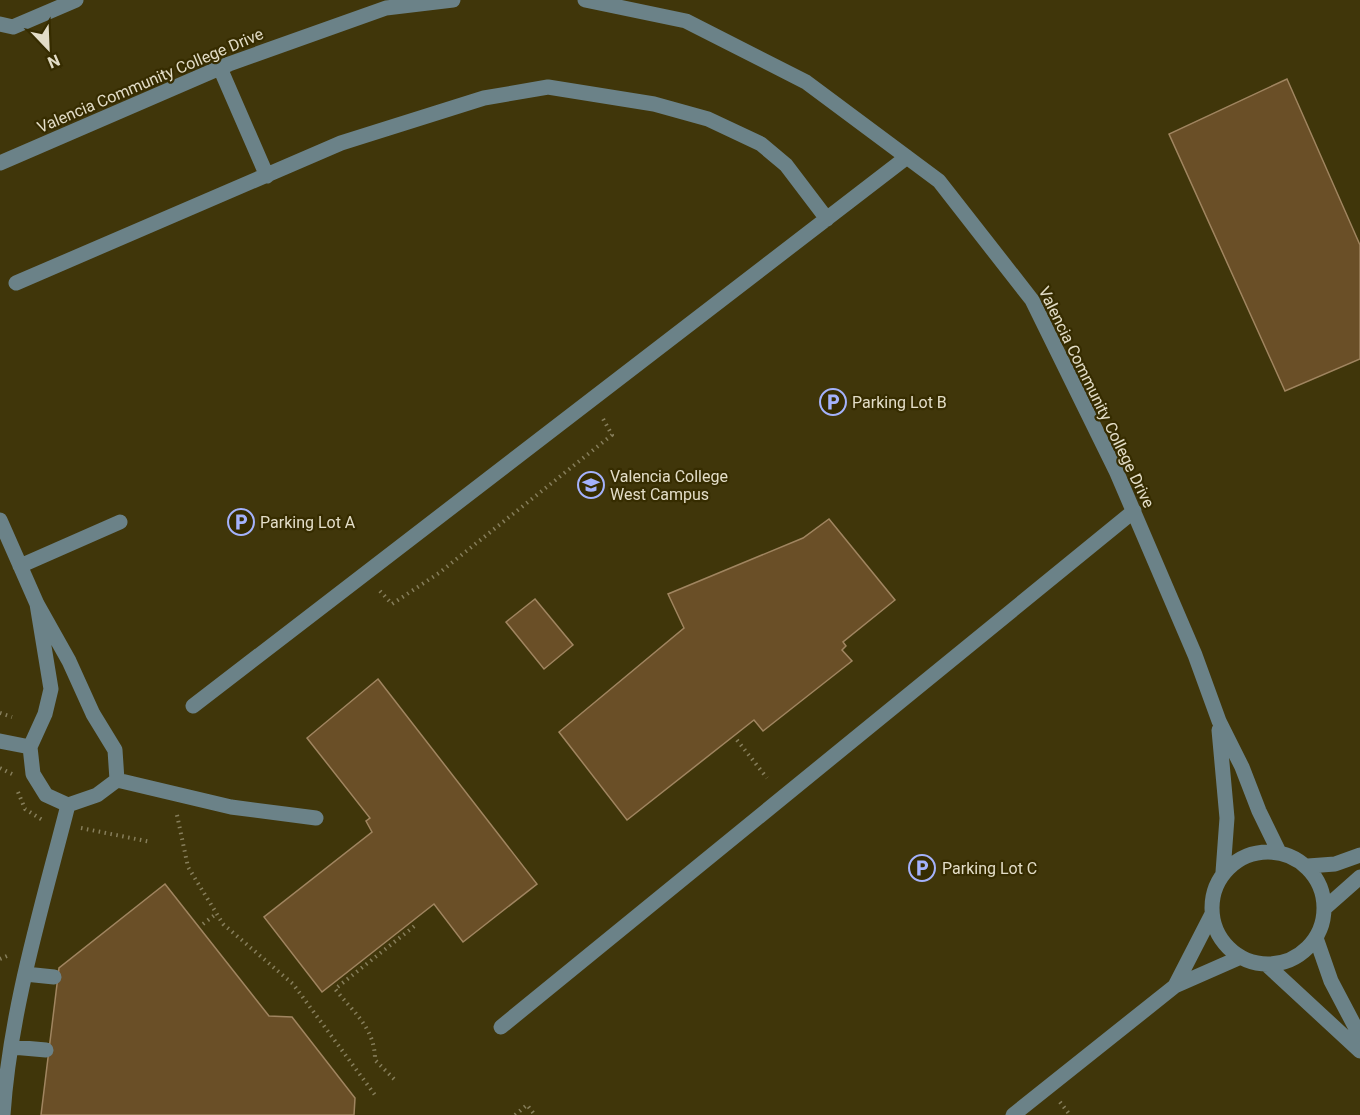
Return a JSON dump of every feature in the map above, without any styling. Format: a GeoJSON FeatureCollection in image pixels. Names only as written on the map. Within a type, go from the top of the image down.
{"type":"FeatureCollection","features":[{"type":"Feature","properties":{"kind":"street"},"geometry":{"type":"LineString","coordinates":[[0,24],[13,27],[76,0]]}},
{"type":"Feature","properties":{"kind":"street","name":"Valencia Community College Drive"},"geometry":{"type":"LineString","coordinates":[[0,163],[220,68],[386,8],[453,0]]}},
{"type":"Feature","properties":{"kind":"street","name":"Valencia Community College Drive"},"geometry":{"type":"LineString","coordinates":[[585,0],[686,21],[806,82],[939,181],[1032,300],[1134,511],[1195,654],[1218,721],[1242,767],[1259,811],[1279,852]]}},
{"type":"Feature","properties":{"kind":"street"},"geometry":{"type":"LineString","coordinates":[[220,68],[267,176]]}},
{"type":"Feature","properties":{"kind":"street"},"geometry":{"type":"LineString","coordinates":[[16,283],[341,143],[484,98],[548,87],[654,104],[708,118],[761,144],[786,165],[827,219]]}},
{"type":"Feature","properties":{"kind":"street"},"geometry":{"type":"LineString","coordinates":[[194,706],[907,158]]}},
{"type":"Feature","properties":{"kind":"street"},"geometry":{"type":"LineString","coordinates":[[501,1028],[1134,511]]}},
{"type":"Feature","properties":{"kind":"street"},"geometry":{"type":"LineString","coordinates":[[0,520],[37,604],[69,661],[93,714],[115,750],[117,780]]}},
{"type":"Feature","properties":{"kind":"street"},"geometry":{"type":"LineString","coordinates":[[20,566],[120,522]]}},
{"type":"Feature","properties":{"kind":"street"},"geometry":{"type":"LineString","coordinates":[[37,604],[51,688],[45,714],[30,747],[33,774],[46,795],[68,805],[97,795],[117,780]]}},
{"type":"Feature","properties":{"kind":"street","name":"Valencia Community College Drive"},"geometry":{"type":"LineString","coordinates":[[1218,721],[1227,818],[1223,872]]}},
{"type":"Feature","properties":{"kind":"street"},"geometry":{"type":"LineString","coordinates":[[0,741],[30,747]]}},
{"type":"Feature","properties":{"kind":"street"},"geometry":{"type":"LineString","coordinates":[[117,780],[231,807],[316,818]]}},
{"type":"Feature","properties":{"kind":"street"},"geometry":{"type":"LineString","coordinates":[[3,1115],[6,1080],[25,974],[68,805]]}},
{"type":"Feature","properties":{"kind":"street"},"geometry":{"type":"LineString","coordinates":[[1175,986],[1212,914],[1216,884],[1223,872],[1245,858],[1279,852],[1294,857],[1308,866],[1321,892],[1325,908],[1316,938],[1294,957],[1267,965]]}},
{"type":"Feature","properties":{"kind":"street"},"geometry":{"type":"LineString","coordinates":[[1308,866],[1335,864],[1360,855]]}},
{"type":"Feature","properties":{"kind":"street"},"geometry":{"type":"LineString","coordinates":[[1325,908],[1360,877]]}},
{"type":"Feature","properties":{"kind":"street"},"geometry":{"type":"LineString","coordinates":[[1212,914],[1218,932],[1228,946],[1241,957],[1267,965],[1360,1051]]}},
{"type":"Feature","properties":{"kind":"street"},"geometry":{"type":"LineString","coordinates":[[1316,938],[1331,981],[1360,1036]]}},
{"type":"Feature","properties":{"kind":"street"},"geometry":{"type":"LineString","coordinates":[[1013,1115],[1175,986],[1241,957]]}},
{"type":"Feature","properties":{"kind":"street"},"geometry":{"type":"LineString","coordinates":[[25,974],[54,977]]}},
{"type":"Feature","properties":{"kind":"street"},"geometry":{"type":"LineString","coordinates":[[12,1047],[46,1050]]}},
{"type":"Feature","properties":{"kind":"path"},"geometry":{"type":"LineString","coordinates":[[380,591],[392,604],[439,573],[612,435],[602,417]]}},
{"type":"Feature","properties":{"kind":"path"},"geometry":{"type":"LineString","coordinates":[[0,713],[12,717]]}},
{"type":"Feature","properties":{"kind":"path"},"geometry":{"type":"LineString","coordinates":[[737,740],[767,778]]}},
{"type":"Feature","properties":{"kind":"path"},"geometry":{"type":"LineString","coordinates":[[177,815],[188,867],[223,924],[293,984],[375,1095]]}},
{"type":"Feature","properties":{"kind":"path"},"geometry":{"type":"LineString","coordinates":[[203,924],[216,914]]}},
{"type":"Feature","properties":{"kind":"path"},"geometry":{"type":"LineString","coordinates":[[394,1079],[375,1060],[375,1042],[370,1033],[335,989],[417,924]]}},
{"type":"Feature","properties":{"kind":"path"},"geometry":{"type":"LineString","coordinates":[[1060,1102],[1070,1115]]}},
{"type":"Feature","properties":{"kind":"path"},"geometry":{"type":"LineString","coordinates":[[515,1115],[527,1105],[535,1115]]}},
{"type":"Feature","properties":{"kind":"building"},"geometry":{"type":"Polygon","coordinates":[[[1287,79],[1360,245],[1360,359],[1285,391],[1169,134],[1287,79]]]}},
{"type":"Feature","properties":{"kind":"building"},"geometry":{"type":"Polygon","coordinates":[[[829,519],[895,600],[843,642],[846,646],[842,650],[852,661],[763,731],[754,720],[627,820],[559,732],[684,628],[668,594],[803,538],[829,519]]]}},
{"type":"Feature","properties":{"kind":"building"},"geometry":{"type":"Polygon","coordinates":[[[535,599],[573,645],[544,669],[506,622],[535,599]]]}},
{"type":"Feature","properties":{"kind":"building"},"geometry":{"type":"Polygon","coordinates":[[[378,679],[537,884],[463,942],[434,904],[322,992],[264,917],[372,832],[366,821],[370,818],[307,738],[378,679]]]}},
{"type":"Feature","properties":{"kind":"building"},"geometry":{"type":"Polygon","coordinates":[[[165,884],[269,1016],[292,1017],[355,1098],[354,1115],[41,1115],[59,968],[165,884]]]}},
{"type":"Feature","properties":{"kind":"place","name":"Parking Lot B"},"geometry":{"type":"Point","coordinates":[833,402]}},
{"type":"Feature","properties":{"kind":"place","name":"Valencia College West Campus"},"geometry":{"type":"Point","coordinates":[591,485]}},
{"type":"Feature","properties":{"kind":"place","name":"Parking Lot A"},"geometry":{"type":"Point","coordinates":[241,522]}},
{"type":"Feature","properties":{"kind":"place","name":"Parking Lot C"},"geometry":{"type":"Point","coordinates":[922,868]}}]}
